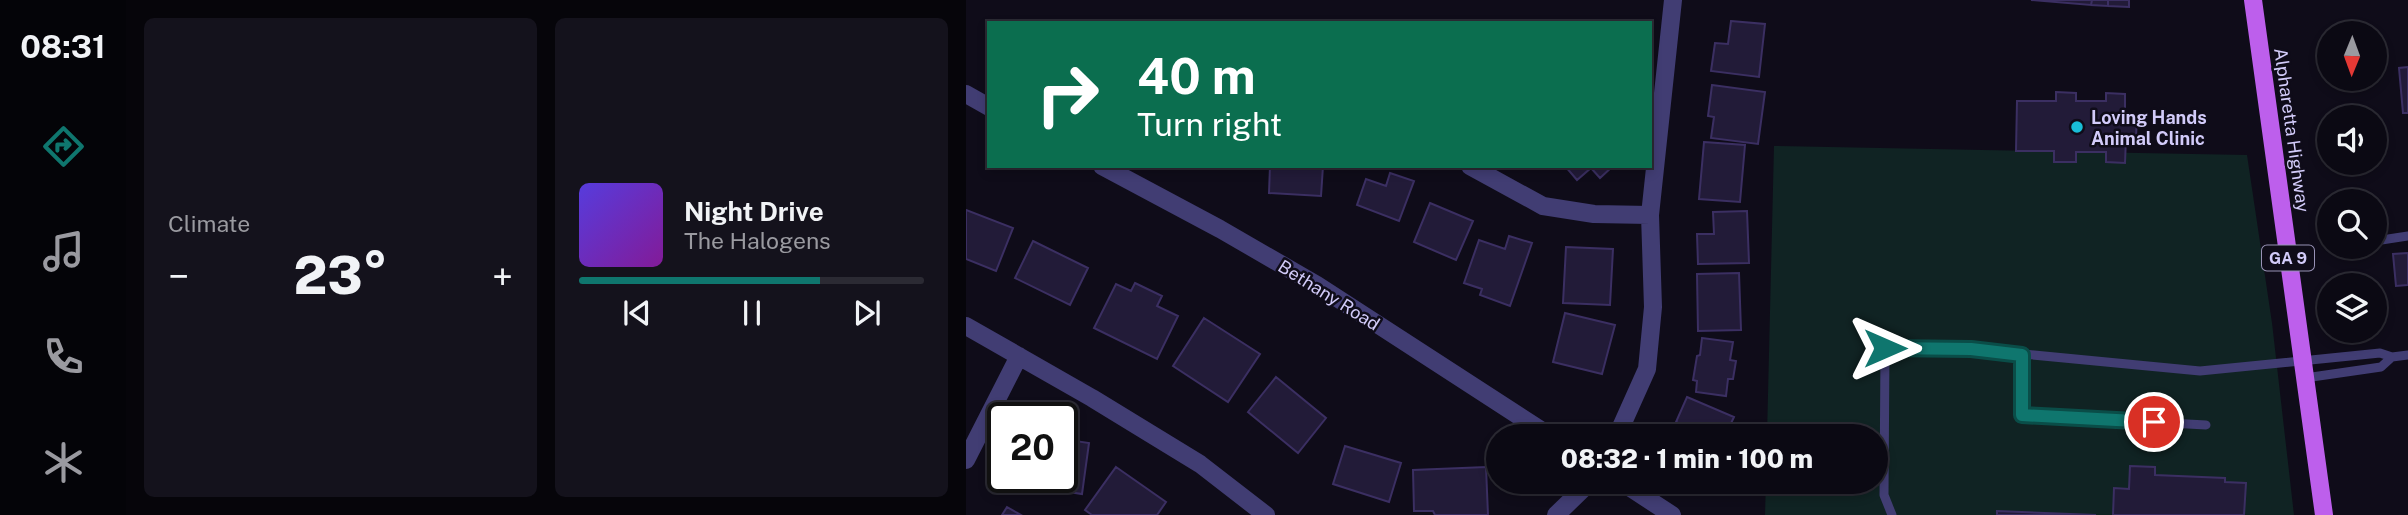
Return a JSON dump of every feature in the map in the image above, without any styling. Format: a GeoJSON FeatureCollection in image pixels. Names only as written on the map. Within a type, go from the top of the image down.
{"type":"FeatureCollection","features":[{"type":"Feature","properties":{"kind":"main road","name":"Alpharetta Highway"},"geometry":{"type":"LineString","coordinates":[[2253,0],[2324,515]]}},
{"type":"Feature","properties":{"kind":"street"},"geometry":{"type":"LineString","coordinates":[[1622,424],[1647,369],[1653,307],[1650,215],[1673,0]]}},
{"type":"Feature","properties":{"kind":"street"},"geometry":{"type":"LineString","coordinates":[[966,94],[987,106]]}},
{"type":"Feature","properties":{"kind":"street","name":"Bethany Road"},"geometry":{"type":"LineString","coordinates":[[1106,168],[1317,285],[1531,424]]}},
{"type":"Feature","properties":{"kind":"street"},"geometry":{"type":"LineString","coordinates":[[1474,168],[1543,206],[1594,214],[1650,215]]}},
{"type":"Feature","properties":{"kind":"street"},"geometry":{"type":"LineString","coordinates":[[966,327],[1199,464],[1266,515]]}},
{"type":"Feature","properties":{"kind":"street"},"geometry":{"type":"LineString","coordinates":[[966,460],[1019,356]]}},
{"type":"Feature","properties":{"kind":"street"},"geometry":{"type":"LineString","coordinates":[[1556,515],[1578,494]]}},
{"type":"Feature","properties":{"kind":"street"},"geometry":{"type":"LineString","coordinates":[[1640,494],[1672,515]]}},
{"type":"Feature","properties":{"kind":"lane"},"geometry":{"type":"LineString","coordinates":[[2387,239],[2408,236]]}},
{"type":"Feature","properties":{"kind":"lane"},"geometry":{"type":"LineString","coordinates":[[1892,515],[1884,495],[1885,348],[1971,349],[2200,371],[2380,353],[2392,357],[2408,355]]}},
{"type":"Feature","properties":{"kind":"lane"},"geometry":{"type":"LineString","coordinates":[[2022,355],[2022,415],[2206,425]]}},
{"type":"Feature","properties":{"kind":"lane"},"geometry":{"type":"LineString","coordinates":[[2305,378],[2381,367],[2392,357]]}},
{"type":"Feature","properties":{"kind":"green space"},"geometry":{"type":"Polygon","coordinates":[[[1774,146],[2247,155],[2272,323],[2294,515],[1765,515],[1766,494],[1888,494],[1888,424],[1767,424],[1774,146]]]}},
{"type":"Feature","properties":{"kind":"building"},"geometry":{"type":"Polygon","coordinates":[[[2031,0],[2092,0],[2091,5],[2031,0]]]}},
{"type":"Feature","properties":{"kind":"building"},"geometry":{"type":"Polygon","coordinates":[[[2092,0],[2108,0],[2108,6],[2091,5],[2092,0]]]}},
{"type":"Feature","properties":{"kind":"building"},"geometry":{"type":"Polygon","coordinates":[[[2108,0],[2129,0],[2129,7],[2108,6],[2108,0]]]}},
{"type":"Feature","properties":{"kind":"building"},"geometry":{"type":"Polygon","coordinates":[[[1731,21],[1765,24],[1759,77],[1711,71],[1715,43],[1728,44],[1731,21]]]}},
{"type":"Feature","properties":{"kind":"building"},"geometry":{"type":"Polygon","coordinates":[[[2408,67],[2408,113],[2403,113],[2399,68],[2408,67]]]}},
{"type":"Feature","properties":{"kind":"building"},"geometry":{"type":"Polygon","coordinates":[[[1712,85],[1765,92],[1758,144],[1711,138],[1714,117],[1708,116],[1712,85]]]}},
{"type":"Feature","properties":{"kind":"building","name":"Loving Hands Animal Clinic"},"geometry":{"type":"Polygon","coordinates":[[[2056,92],[2076,93],[2076,101],[2106,101],[2106,93],[2125,94],[2125,115],[2137,115],[2136,138],[2126,138],[2125,163],[2106,162],[2106,152],[2076,152],[2076,162],[2054,162],[2054,151],[2016,151],[2017,101],[2056,101],[2056,92]]]}},
{"type":"Feature","properties":{"kind":"building"},"geometry":{"type":"Polygon","coordinates":[[[1704,142],[1745,145],[1740,202],[1699,199],[1704,142]]]}},
{"type":"Feature","properties":{"kind":"building"},"geometry":{"type":"Polygon","coordinates":[[[1270,168],[1323,168],[1321,196],[1269,193],[1270,168]]]}},
{"type":"Feature","properties":{"kind":"building"},"geometry":{"type":"Polygon","coordinates":[[[1567,168],[1591,168],[1577,180],[1567,168]]]}},
{"type":"Feature","properties":{"kind":"building"},"geometry":{"type":"Polygon","coordinates":[[[1591,168],[1611,168],[1600,178],[1591,168]]]}},
{"type":"Feature","properties":{"kind":"building"},"geometry":{"type":"Polygon","coordinates":[[[1390,173],[1414,181],[1399,221],[1357,205],[1366,179],[1386,186],[1390,173]]]}},
{"type":"Feature","properties":{"kind":"building"},"geometry":{"type":"Polygon","coordinates":[[[1430,203],[1473,221],[1456,260],[1414,242],[1430,203]]]}},
{"type":"Feature","properties":{"kind":"building"},"geometry":{"type":"Polygon","coordinates":[[[966,210],[1013,228],[996,271],[966,259],[966,210]]]}},
{"type":"Feature","properties":{"kind":"building"},"geometry":{"type":"Polygon","coordinates":[[[1747,211],[1749,263],[1698,264],[1697,234],[1714,234],[1713,212],[1747,211]]]}},
{"type":"Feature","properties":{"kind":"building"},"geometry":{"type":"Polygon","coordinates":[[[1509,236],[1532,243],[1510,306],[1480,295],[1482,289],[1464,283],[1479,240],[1505,249],[1509,236]]]}},
{"type":"Feature","properties":{"kind":"building"},"geometry":{"type":"Polygon","coordinates":[[[1033,241],[1088,268],[1070,305],[1015,278],[1033,241]]]}},
{"type":"Feature","properties":{"kind":"building"},"geometry":{"type":"Polygon","coordinates":[[[1566,247],[1613,249],[1610,305],[1563,303],[1566,247]]]}},
{"type":"Feature","properties":{"kind":"building"},"geometry":{"type":"Polygon","coordinates":[[[2408,253],[2408,285],[2396,286],[2393,254],[2408,253]]]}},
{"type":"Feature","properties":{"kind":"building"},"geometry":{"type":"Polygon","coordinates":[[[1739,273],[1741,330],[1698,331],[1697,274],[1739,273]]]}},
{"type":"Feature","properties":{"kind":"building"},"geometry":{"type":"Polygon","coordinates":[[[1135,283],[1162,296],[1157,306],[1178,316],[1157,359],[1094,328],[1116,284],[1131,291],[1135,283]]]}},
{"type":"Feature","properties":{"kind":"building"},"geometry":{"type":"Polygon","coordinates":[[[1565,313],[1615,325],[1602,374],[1553,362],[1565,313]]]}},
{"type":"Feature","properties":{"kind":"building"},"geometry":{"type":"Polygon","coordinates":[[[1204,318],[1260,354],[1228,402],[1173,366],[1204,318]]]}},
{"type":"Feature","properties":{"kind":"building"},"geometry":{"type":"Polygon","coordinates":[[[1702,338],[1733,342],[1730,360],[1736,361],[1733,379],[1728,379],[1726,396],[1696,392],[1697,381],[1693,380],[1702,338]]]}},
{"type":"Feature","properties":{"kind":"building"},"geometry":{"type":"Polygon","coordinates":[[[1276,377],[1326,418],[1298,453],[1248,412],[1276,377]]]}},
{"type":"Feature","properties":{"kind":"building"},"geometry":{"type":"Polygon","coordinates":[[[1687,397],[1734,417],[1731,424],[1676,422],[1687,397]]]}},
{"type":"Feature","properties":{"kind":"building"},"geometry":{"type":"Polygon","coordinates":[[[1078,441],[1089,443],[1082,494],[1076,493],[1078,493],[1078,441]]]}},
{"type":"Feature","properties":{"kind":"building"},"geometry":{"type":"Polygon","coordinates":[[[1345,446],[1401,463],[1389,502],[1333,484],[1345,446]]]}},
{"type":"Feature","properties":{"kind":"building"},"geometry":{"type":"Polygon","coordinates":[[[2130,466],[2155,467],[2155,475],[2225,478],[2225,482],[2246,483],[2244,515],[2113,515],[2114,488],[2129,489],[2130,466]]]}},
{"type":"Feature","properties":{"kind":"building"},"geometry":{"type":"Polygon","coordinates":[[[1116,467],[1166,502],[1157,515],[1092,515],[1085,510],[1116,467]]]}},
{"type":"Feature","properties":{"kind":"building"},"geometry":{"type":"Polygon","coordinates":[[[1486,467],[1488,515],[1435,515],[1433,511],[1414,511],[1413,470],[1486,467]]]}},
{"type":"Feature","properties":{"kind":"building"},"geometry":{"type":"Polygon","coordinates":[[[1007,507],[1021,515],[1002,515],[1007,507]]]}},
{"type":"Feature","properties":{"kind":"building"},"geometry":{"type":"Polygon","coordinates":[[[1997,511],[2096,515],[1997,515],[1997,511]]]}},
{"type":"Feature","properties":{"kind":"place","name":"Loving Hands Animal Clinic"},"geometry":{"type":"Point","coordinates":[2077,127]}},
{"type":"Feature","properties":{"kind":"route"},"geometry":{"type":"LineString","coordinates":[[1885,348],[1971,349],[2022,355],[2022,415],[2154,422]]}}]}
